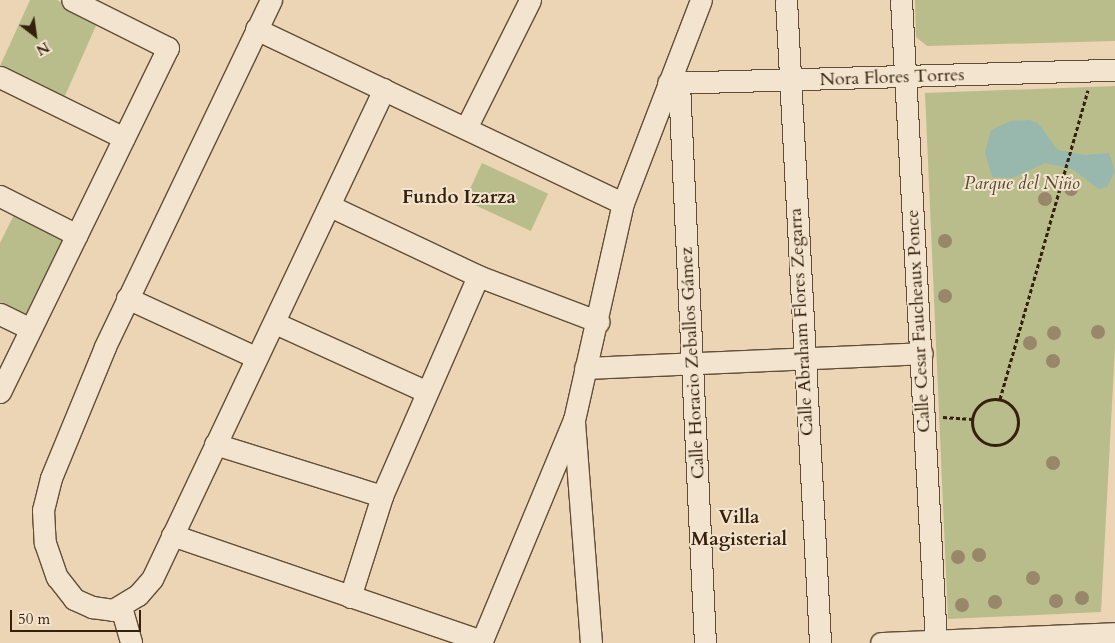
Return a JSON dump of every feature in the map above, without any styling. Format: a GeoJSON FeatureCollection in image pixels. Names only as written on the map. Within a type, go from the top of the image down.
{"type":"FeatureCollection","features":[{"type":"Feature","properties":{"kind":"street"},"geometry":{"type":"LineString","coordinates":[[0,392],[168,48],[72,0]]}},
{"type":"Feature","properties":{"kind":"street"},"geometry":{"type":"LineString","coordinates":[[271,0],[127,298],[51,478],[42,526],[49,560],[67,592],[92,607],[113,610],[121,607],[152,578],[255,357],[275,323],[384,89]]}},
{"type":"Feature","properties":{"kind":"street"},"geometry":{"type":"LineString","coordinates":[[466,128],[530,0]]}},
{"type":"Feature","properties":{"kind":"street"},"geometry":{"type":"LineString","coordinates":[[172,535],[481,642],[574,420],[585,368],[599,322],[623,203],[674,84],[701,0]]}},
{"type":"Feature","properties":{"kind":"street","name":"Calle Abraham Flores Zegarra"},"geometry":{"type":"LineString","coordinates":[[786,0],[820,643]]}},
{"type":"Feature","properties":{"kind":"street","name":"Calle Cesar Faucheaux Ponce"},"geometry":{"type":"LineString","coordinates":[[901,0],[922,353],[936,642]]}},
{"type":"Feature","properties":{"kind":"street"},"geometry":{"type":"LineString","coordinates":[[256,29],[623,203]]}},
{"type":"Feature","properties":{"kind":"street","name":"Nora Flores Torres"},"geometry":{"type":"LineString","coordinates":[[674,84],[905,79],[1115,70]]}},
{"type":"Feature","properties":{"kind":"street"},"geometry":{"type":"LineString","coordinates":[[0,77],[124,138]]}},
{"type":"Feature","properties":{"kind":"street","name":"Calle Horacio Zeballos Gámez"},"geometry":{"type":"LineString","coordinates":[[674,84],[694,364],[705,643]]}},
{"type":"Feature","properties":{"kind":"street"},"geometry":{"type":"LineString","coordinates":[[0,196],[77,235]]}},
{"type":"Feature","properties":{"kind":"street"},"geometry":{"type":"LineString","coordinates":[[330,206],[478,276],[599,322]]}},
{"type":"Feature","properties":{"kind":"street"},"geometry":{"type":"LineString","coordinates":[[350,597],[382,496],[425,391],[478,276]]}},
{"type":"Feature","properties":{"kind":"street"},"geometry":{"type":"LineString","coordinates":[[127,298],[255,357]]}},
{"type":"Feature","properties":{"kind":"street"},"geometry":{"type":"LineString","coordinates":[[0,314],[31,329]]}},
{"type":"Feature","properties":{"kind":"street"},"geometry":{"type":"LineString","coordinates":[[275,323],[425,391]]}},
{"type":"Feature","properties":{"kind":"street"},"geometry":{"type":"LineString","coordinates":[[585,368],[922,353]]}},
{"type":"Feature","properties":{"kind":"street"},"geometry":{"type":"LineString","coordinates":[[574,420],[591,643]]}},
{"type":"Feature","properties":{"kind":"street"},"geometry":{"type":"LineString","coordinates":[[215,444],[382,496]]}},
{"type":"Feature","properties":{"kind":"street"},"geometry":{"type":"LineString","coordinates":[[121,607],[131,643]]}},
{"type":"Feature","properties":{"kind":"street"},"geometry":{"type":"LineString","coordinates":[[881,643],[1108,637]]}},
{"type":"Feature","properties":{"kind":"path"},"geometry":{"type":"LineString","coordinates":[[1000,399],[1089,87]]}},
{"type":"Feature","properties":{"kind":"path"},"geometry":{"type":"LineString","coordinates":[[1000,399],[1013,407],[1018,420],[1008,440],[986,443],[975,433],[972,419],[985,401],[1000,399]]}},
{"type":"Feature","properties":{"kind":"path"},"geometry":{"type":"LineString","coordinates":[[939,417],[972,419]]}},
{"type":"Feature","properties":{"kind":"green space"},"geometry":{"type":"Polygon","coordinates":[[[30,0],[57,0],[98,21],[64,98],[0,66],[30,0]]]}},
{"type":"Feature","properties":{"kind":"green space"},"geometry":{"type":"Polygon","coordinates":[[[915,0],[1115,0],[1115,41],[927,46],[916,37],[915,0]]]}},
{"type":"Feature","properties":{"kind":"green space","name":"Parque del Niño"},"geometry":{"type":"Polygon","coordinates":[[[1115,86],[1115,347],[1101,612],[948,619],[925,93],[1115,86]]]}},
{"type":"Feature","properties":{"kind":"green space"},"geometry":{"type":"Polygon","coordinates":[[[482,163],[548,194],[531,231],[465,200],[482,163]]]}},
{"type":"Feature","properties":{"kind":"green space"},"geometry":{"type":"Polygon","coordinates":[[[16,211],[67,237],[24,318],[0,305],[0,243],[16,211]]]}},
{"type":"Feature","properties":{"kind":"water"},"geometry":{"type":"Polygon","coordinates":[[[1029,120],[1038,123],[1058,150],[1085,155],[1109,153],[1115,171],[1107,187],[1099,189],[1072,169],[1045,163],[1012,178],[992,177],[985,153],[991,130],[1011,121],[1029,120]]]}},
{"type":"Feature","properties":{"kind":"district","name":"Fundo Izarza"},"geometry":{"type":"Point","coordinates":[459,198]}},
{"type":"Feature","properties":{"kind":"district","name":"Villa Magisterial"},"geometry":{"type":"Point","coordinates":[739,529]}}]}
